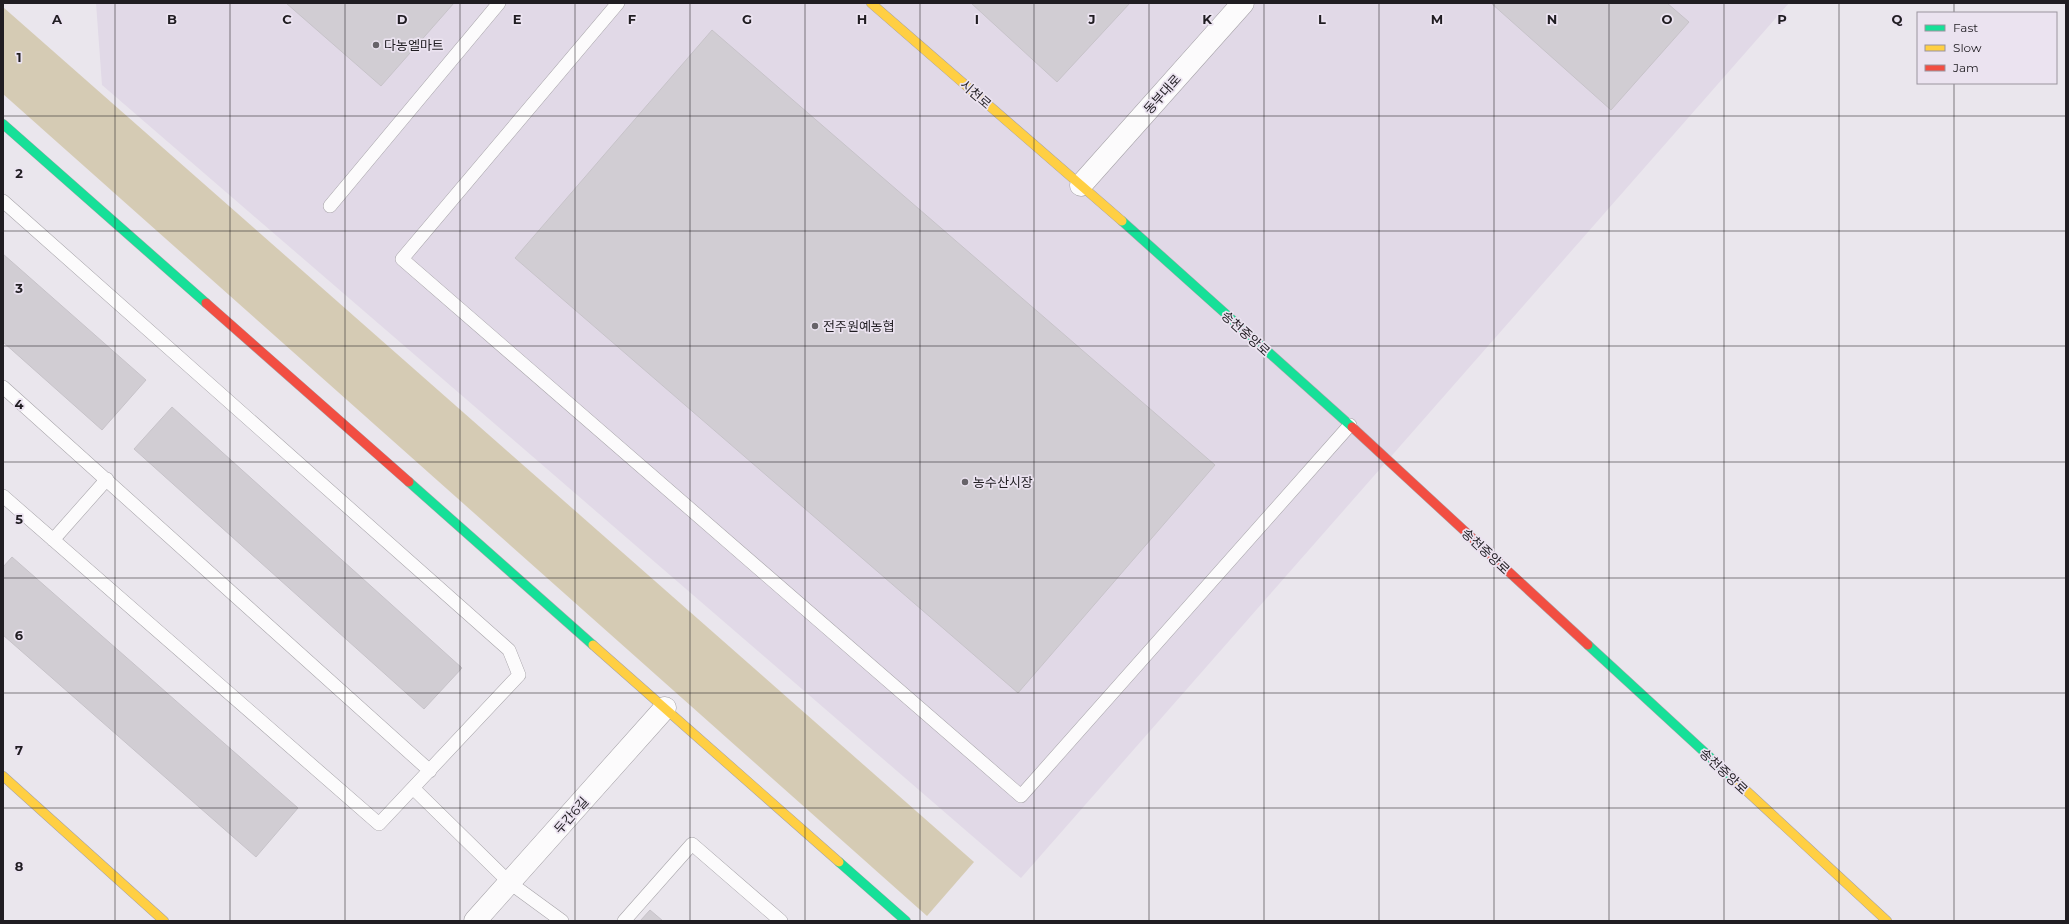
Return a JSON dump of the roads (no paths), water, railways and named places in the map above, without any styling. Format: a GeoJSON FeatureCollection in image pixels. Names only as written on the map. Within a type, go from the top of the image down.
{"type":"FeatureCollection","features":[{"type":"Feature","properties":{"kind":"street","name":"시천로"},"geometry":{"type":"LineString","coordinates":[[871,3],[1081,185]]}},
{"type":"Feature","properties":{"kind":"street","name":"동부대로"},"geometry":{"type":"LineString","coordinates":[[1081,185],[1243,3]]}},
{"type":"Feature","properties":{"kind":"street"},"geometry":{"type":"LineString","coordinates":[[3,124],[906,921]]}},
{"type":"Feature","properties":{"kind":"street","name":"송천중앙로"},"geometry":{"type":"LineString","coordinates":[[1081,185],[1350,425],[1887,921]]}},
{"type":"Feature","properties":{"kind":"street","name":"두간6길"},"geometry":{"type":"LineString","coordinates":[[475,921],[665,708]]}},
{"type":"Feature","properties":{"kind":"street"},"geometry":{"type":"LineString","coordinates":[[3,776],[164,921]]}},
{"type":"Feature","properties":{"kind":"lane"},"geometry":{"type":"LineString","coordinates":[[330,206],[499,3]]}},
{"type":"Feature","properties":{"kind":"lane"},"geometry":{"type":"LineString","coordinates":[[618,3],[402,259],[1021,796],[1350,425]]}},
{"type":"Feature","properties":{"kind":"lane"},"geometry":{"type":"LineString","coordinates":[[3,201],[509,650],[519,675],[380,824],[3,496]]}},
{"type":"Feature","properties":{"kind":"lane"},"geometry":{"type":"LineString","coordinates":[[3,387],[430,771]]}},
{"type":"Feature","properties":{"kind":"lane"},"geometry":{"type":"LineString","coordinates":[[53,540],[107,479]]}},
{"type":"Feature","properties":{"kind":"lane"},"geometry":{"type":"LineString","coordinates":[[414,788],[510,883],[562,921]]}},
{"type":"Feature","properties":{"kind":"lane"},"geometry":{"type":"LineString","coordinates":[[624,921],[692,844],[781,921]]}},
{"type":"Feature","properties":{"kind":"place","name":"다농엘마트"},"geometry":{"type":"Point","coordinates":[376,45]}},
{"type":"Feature","properties":{"kind":"place","name":"전주원예농협"},"geometry":{"type":"Point","coordinates":[815,326]}},
{"type":"Feature","properties":{"kind":"place","name":"농수산시장"},"geometry":{"type":"Point","coordinates":[965,482]}}]}
